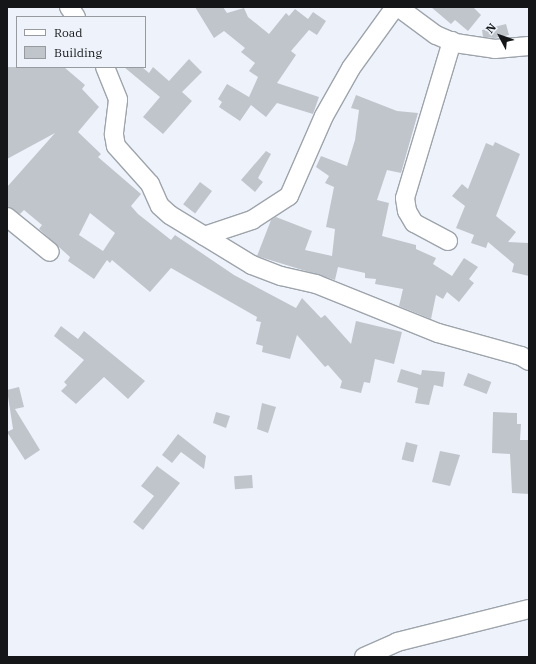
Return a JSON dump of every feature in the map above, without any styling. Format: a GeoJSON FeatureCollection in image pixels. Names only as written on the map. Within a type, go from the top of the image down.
{"type":"FeatureCollection","features":[{"type":"Feature","properties":{"kind":"street"},"geometry":{"type":"LineString","coordinates":[[69,7],[75,16]]}},
{"type":"Feature","properties":{"kind":"street"},"geometry":{"type":"LineString","coordinates":[[204,236],[252,220],[288,196],[351,68],[396,7],[436,35],[452,41],[495,49],[529,46]]}},
{"type":"Feature","properties":{"kind":"street"},"geometry":{"type":"LineString","coordinates":[[448,241],[414,223],[407,212],[405,198],[452,41]]}},
{"type":"Feature","properties":{"kind":"street"},"geometry":{"type":"LineString","coordinates":[[105,68],[118,100],[114,135],[116,146],[150,184],[160,206],[204,236],[252,265],[274,274],[316,284],[438,333],[521,356],[529,361]]}},
{"type":"Feature","properties":{"kind":"street"},"geometry":{"type":"LineString","coordinates":[[7,217],[50,252]]}},
{"type":"Feature","properties":{"kind":"street"},"geometry":{"type":"LineString","coordinates":[[364,657],[397,642],[529,609]]}},
{"type":"Feature","properties":{"kind":"building"},"geometry":{"type":"Polygon","coordinates":[[[195,7],[223,7],[227,13],[244,8],[248,17],[269,34],[286,13],[289,16],[295,9],[308,19],[313,12],[326,21],[317,35],[309,30],[291,51],[296,55],[277,83],[319,97],[313,114],[277,103],[266,117],[251,105],[240,121],[219,107],[222,102],[218,99],[227,84],[249,97],[258,77],[249,71],[255,63],[241,52],[245,48],[224,31],[214,38],[195,7]]]}},
{"type":"Feature","properties":{"kind":"building"},"geometry":{"type":"Polygon","coordinates":[[[431,7],[473,7],[481,15],[468,31],[455,20],[451,24],[431,7]]]}},
{"type":"Feature","properties":{"kind":"building"},"geometry":{"type":"Polygon","coordinates":[[[506,24],[509,35],[495,38],[483,37],[482,30],[506,24]]]}},
{"type":"Feature","properties":{"kind":"building"},"geometry":{"type":"Polygon","coordinates":[[[189,59],[202,72],[182,92],[192,101],[163,134],[143,117],[160,97],[125,68],[143,68],[149,73],[153,67],[169,81],[189,59]]]}},
{"type":"Feature","properties":{"kind":"building"},"geometry":{"type":"Polygon","coordinates":[[[7,67],[65,68],[85,85],[82,89],[99,107],[78,132],[101,154],[98,157],[141,194],[131,206],[138,214],[171,240],[175,235],[234,275],[296,308],[302,298],[321,318],[325,315],[351,344],[356,321],[402,332],[394,364],[375,359],[370,383],[364,382],[361,393],[340,388],[342,381],[328,365],[325,367],[297,335],[290,359],[262,352],[263,346],[256,344],[261,322],[256,321],[257,317],[171,268],[150,292],[112,260],[110,263],[107,260],[94,279],[68,261],[70,257],[39,229],[42,225],[24,210],[20,214],[7,206],[7,187],[55,133],[7,159],[7,67]],[[90,213],[79,235],[103,251],[115,233],[90,213]]]}},
{"type":"Feature","properties":{"kind":"building"},"geometry":{"type":"Polygon","coordinates":[[[356,95],[397,111],[418,113],[401,173],[387,170],[377,200],[389,203],[382,236],[416,245],[416,249],[436,258],[433,264],[452,276],[464,258],[478,267],[469,279],[474,283],[459,302],[447,292],[443,299],[436,295],[431,319],[399,306],[403,289],[375,284],[376,279],[365,278],[365,273],[338,267],[335,280],[257,256],[271,220],[276,217],[312,231],[305,250],[332,256],[335,229],[326,227],[334,187],[325,183],[329,176],[316,167],[321,156],[347,166],[355,140],[359,110],[351,108],[356,95]]]}},
{"type":"Feature","properties":{"kind":"building"},"geometry":{"type":"Polygon","coordinates":[[[495,142],[520,154],[496,216],[516,232],[508,242],[529,243],[529,276],[512,272],[514,264],[488,242],[486,248],[471,243],[474,235],[456,228],[465,206],[452,196],[462,184],[468,189],[486,143],[493,146],[495,142]]]}},
{"type":"Feature","properties":{"kind":"building"},"geometry":{"type":"Polygon","coordinates":[[[266,151],[271,154],[258,178],[263,182],[255,192],[241,180],[266,151]]]}},
{"type":"Feature","properties":{"kind":"building"},"geometry":{"type":"Polygon","coordinates":[[[200,182],[212,191],[195,213],[183,204],[200,182]]]}},
{"type":"Feature","properties":{"kind":"building"},"geometry":{"type":"Polygon","coordinates":[[[61,326],[78,339],[84,331],[145,381],[128,399],[104,377],[76,404],[61,391],[67,385],[64,382],[84,360],[54,336],[61,326]]]}},
{"type":"Feature","properties":{"kind":"building"},"geometry":{"type":"Polygon","coordinates":[[[401,369],[421,375],[422,370],[445,372],[443,387],[434,385],[429,405],[415,403],[418,388],[397,382],[401,369]]]}},
{"type":"Feature","properties":{"kind":"building"},"geometry":{"type":"Polygon","coordinates":[[[468,373],[491,382],[487,394],[463,385],[468,373]]]}},
{"type":"Feature","properties":{"kind":"building"},"geometry":{"type":"Polygon","coordinates":[[[19,387],[24,407],[15,409],[40,450],[25,460],[7,432],[13,429],[7,390],[19,387]]]}},
{"type":"Feature","properties":{"kind":"building"},"geometry":{"type":"Polygon","coordinates":[[[262,403],[276,407],[268,433],[257,429],[262,403]]]}},
{"type":"Feature","properties":{"kind":"building"},"geometry":{"type":"Polygon","coordinates":[[[216,412],[230,416],[226,428],[213,423],[216,412]]]}},
{"type":"Feature","properties":{"kind":"building"},"geometry":{"type":"Polygon","coordinates":[[[493,412],[517,413],[517,424],[521,424],[520,440],[529,440],[529,494],[512,493],[510,454],[492,453],[493,412]]]}},
{"type":"Feature","properties":{"kind":"building"},"geometry":{"type":"Polygon","coordinates":[[[178,434],[206,456],[204,469],[181,452],[172,463],[162,455],[178,434]]]}},
{"type":"Feature","properties":{"kind":"building"},"geometry":{"type":"Polygon","coordinates":[[[406,442],[418,445],[413,462],[402,459],[406,442]]]}},
{"type":"Feature","properties":{"kind":"building"},"geometry":{"type":"Polygon","coordinates":[[[440,451],[460,455],[450,486],[432,482],[440,451]]]}},
{"type":"Feature","properties":{"kind":"building"},"geometry":{"type":"Polygon","coordinates":[[[157,466],[180,483],[143,530],[133,522],[154,496],[141,486],[157,466]]]}},
{"type":"Feature","properties":{"kind":"building"},"geometry":{"type":"Polygon","coordinates":[[[252,475],[253,488],[235,489],[234,476],[252,475]]]}}]}
